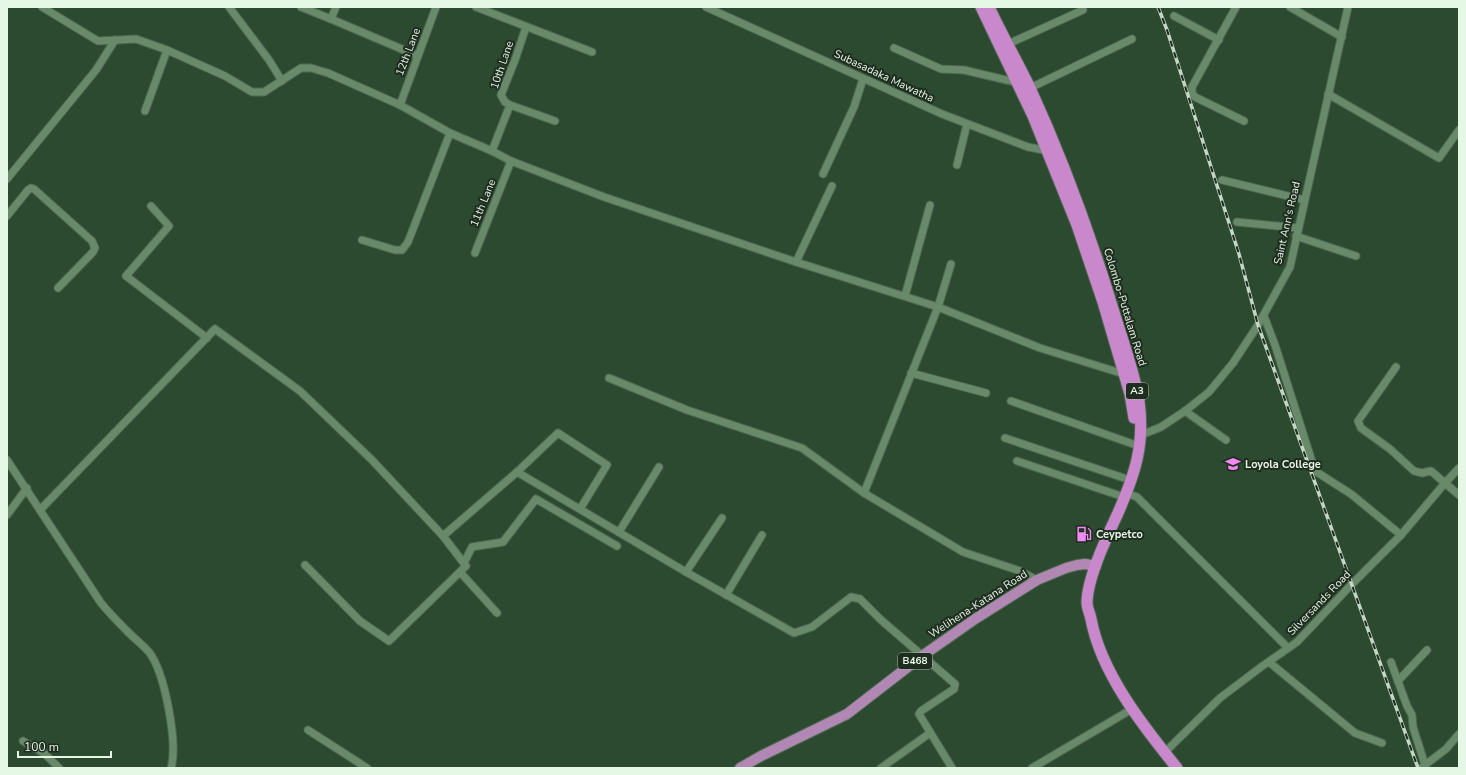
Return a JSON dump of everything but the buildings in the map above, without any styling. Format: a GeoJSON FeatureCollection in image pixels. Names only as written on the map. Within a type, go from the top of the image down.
{"type":"FeatureCollection","features":[{"type":"Feature","properties":{"kind":"highway","name":"Colombo-Puttalam Road"},"geometry":{"type":"LineString","coordinates":[[981,7],[1025,85]]}},
{"type":"Feature","properties":{"kind":"highway","name":"Colombo-Puttalam Road"},"geometry":{"type":"LineString","coordinates":[[989,7],[1008,44],[1097,259],[1139,398],[1142,420],[1124,478],[1122,494]]}},
{"type":"Feature","properties":{"kind":"highway","name":"Colombo-Puttalam Road"},"geometry":{"type":"LineString","coordinates":[[1052,150],[1092,269],[1130,394],[1136,439],[1137,460],[1084,588],[1082,605],[1084,624],[1088,640],[1111,687],[1126,712],[1167,768]]}},
{"type":"Feature","properties":{"kind":"highway","name":"Colombo-Puttalam Road"},"geometry":{"type":"LineString","coordinates":[[1094,566],[1087,608],[1104,663],[1135,713],[1176,768]]}},
{"type":"Feature","properties":{"kind":"main road","name":"Welihena-Katana Road"},"geometry":{"type":"LineString","coordinates":[[740,768],[761,756],[847,714],[922,656],[975,619],[1036,580],[1066,568],[1081,565],[1094,566]]}},
{"type":"Feature","properties":{"kind":"street"},"geometry":{"type":"LineString","coordinates":[[42,7],[98,41],[136,39],[167,50],[225,76],[252,92],[264,92],[301,68],[312,68],[328,73],[400,105],[450,133],[511,161],[604,197],[796,262],[938,307],[1040,348],[1124,374]]}},
{"type":"Feature","properties":{"kind":"street"},"geometry":{"type":"LineString","coordinates":[[229,7],[269,60],[282,81]]}},
{"type":"Feature","properties":{"kind":"street"},"geometry":{"type":"LineString","coordinates":[[301,7],[418,56]]}},
{"type":"Feature","properties":{"kind":"street"},"geometry":{"type":"LineString","coordinates":[[331,19],[336,7]]}},
{"type":"Feature","properties":{"kind":"street","name":"12th Lane"},"geometry":{"type":"LineString","coordinates":[[400,105],[436,7]]}},
{"type":"Feature","properties":{"kind":"street"},"geometry":{"type":"LineString","coordinates":[[476,7],[592,52]]}},
{"type":"Feature","properties":{"kind":"street","name":"Subasadaka Mawatha"},"geometry":{"type":"LineString","coordinates":[[706,7],[942,114],[1028,147],[1052,150]]}},
{"type":"Feature","properties":{"kind":"street"},"geometry":{"type":"LineString","coordinates":[[1236,7],[1219,40],[1193,84],[1192,93],[1195,97],[1202,101],[1244,121]]}},
{"type":"Feature","properties":{"kind":"street"},"geometry":{"type":"LineString","coordinates":[[1290,7],[1342,37]]}},
{"type":"Feature","properties":{"kind":"street","name":"Saint Ann's Road"},"geometry":{"type":"LineString","coordinates":[[1136,439],[1161,427],[1185,411],[1209,392],[1233,363],[1264,316],[1290,267],[1348,7]]}},
{"type":"Feature","properties":{"kind":"street"},"geometry":{"type":"LineString","coordinates":[[1008,44],[1083,10]]}},
{"type":"Feature","properties":{"kind":"street"},"geometry":{"type":"LineString","coordinates":[[1174,16],[1219,40]]}},
{"type":"Feature","properties":{"kind":"street","name":"10th Lane"},"geometry":{"type":"LineString","coordinates":[[510,105],[504,102],[501,95],[526,27]]}},
{"type":"Feature","properties":{"kind":"street"},"geometry":{"type":"LineString","coordinates":[[894,48],[941,69],[964,70],[1025,85],[1132,39]]}},
{"type":"Feature","properties":{"kind":"street"},"geometry":{"type":"LineString","coordinates":[[7,179],[96,70],[115,40]]}},
{"type":"Feature","properties":{"kind":"street"},"geometry":{"type":"LineString","coordinates":[[146,111],[167,50]]}},
{"type":"Feature","properties":{"kind":"street"},"geometry":{"type":"LineString","coordinates":[[823,174],[854,107],[863,79]]}},
{"type":"Feature","properties":{"kind":"street"},"geometry":{"type":"LineString","coordinates":[[1328,94],[1439,158],[1459,130]]}},
{"type":"Feature","properties":{"kind":"street"},"geometry":{"type":"LineString","coordinates":[[492,151],[510,105],[555,121]]}},
{"type":"Feature","properties":{"kind":"street"},"geometry":{"type":"LineString","coordinates":[[957,165],[968,124]]}},
{"type":"Feature","properties":{"kind":"street"},"geometry":{"type":"LineString","coordinates":[[362,240],[395,250],[402,250],[408,242],[450,133]]}},
{"type":"Feature","properties":{"kind":"street","name":"11th Lane"},"geometry":{"type":"LineString","coordinates":[[475,253],[511,161]]}},
{"type":"Feature","properties":{"kind":"street"},"geometry":{"type":"LineString","coordinates":[[1222,180],[1304,200]]}},
{"type":"Feature","properties":{"kind":"street"},"geometry":{"type":"LineString","coordinates":[[796,262],[832,186]]}},
{"type":"Feature","properties":{"kind":"street"},"geometry":{"type":"LineString","coordinates":[[7,216],[31,188],[34,189],[92,241],[95,248],[94,252],[58,288]]}},
{"type":"Feature","properties":{"kind":"street"},"geometry":{"type":"LineString","coordinates":[[151,206],[169,226],[126,276],[207,338]]}},
{"type":"Feature","properties":{"kind":"street"},"geometry":{"type":"LineString","coordinates":[[905,296],[930,206]]}},
{"type":"Feature","properties":{"kind":"street"},"geometry":{"type":"LineString","coordinates":[[1237,222],[1297,232],[1356,256]]}},
{"type":"Feature","properties":{"kind":"street"},"geometry":{"type":"LineString","coordinates":[[864,493],[938,307],[951,264]]}},
{"type":"Feature","properties":{"kind":"street"},"geometry":{"type":"LineString","coordinates":[[1264,316],[1275,345],[1315,471],[1351,494],[1401,535]]}},
{"type":"Feature","properties":{"kind":"street"},"geometry":{"type":"LineString","coordinates":[[40,510],[215,329],[300,391],[372,460],[443,536],[464,563]]}},
{"type":"Feature","properties":{"kind":"street"},"geometry":{"type":"LineString","coordinates":[[1396,367],[1358,421],[1361,428],[1414,471],[1422,473],[1431,471],[1459,495]]}},
{"type":"Feature","properties":{"kind":"street"},"geometry":{"type":"LineString","coordinates":[[911,373],[986,393]]}},
{"type":"Feature","properties":{"kind":"street"},"geometry":{"type":"LineString","coordinates":[[609,378],[687,410],[802,448],[864,493],[963,552],[1020,571],[1036,580]]}},
{"type":"Feature","properties":{"kind":"street"},"geometry":{"type":"LineString","coordinates":[[1011,401],[1136,439]]}},
{"type":"Feature","properties":{"kind":"street"},"geometry":{"type":"LineString","coordinates":[[1185,411],[1226,440]]}},
{"type":"Feature","properties":{"kind":"street"},"geometry":{"type":"LineString","coordinates":[[443,536],[517,472],[558,433],[607,465],[580,509]]}},
{"type":"Feature","properties":{"kind":"street"},"geometry":{"type":"LineString","coordinates":[[1006,438],[1124,478]]}},
{"type":"Feature","properties":{"kind":"street"},"geometry":{"type":"LineString","coordinates":[[7,460],[27,488],[101,603],[149,652],[154,661],[164,688],[172,730],[173,758],[171,768]]}},
{"type":"Feature","properties":{"kind":"street"},"geometry":{"type":"LineString","coordinates":[[1017,461],[1122,494],[1137,497],[1288,648]]}},
{"type":"Feature","properties":{"kind":"street"},"geometry":{"type":"LineString","coordinates":[[619,532],[659,467]]}},
{"type":"Feature","properties":{"kind":"street","name":"Silversands Road"},"geometry":{"type":"LineString","coordinates":[[1164,753],[1220,698],[1298,642],[1352,584],[1401,535],[1459,468]]}},
{"type":"Feature","properties":{"kind":"street"},"geometry":{"type":"LineString","coordinates":[[517,472],[686,572],[794,633],[812,627],[851,597],[860,599],[880,619],[955,684],[954,689],[921,711],[919,714],[952,768]]}},
{"type":"Feature","properties":{"kind":"street"},"geometry":{"type":"LineString","coordinates":[[7,515],[27,488]]}},
{"type":"Feature","properties":{"kind":"street"},"geometry":{"type":"LineString","coordinates":[[304,565],[360,621],[389,641],[466,566],[464,563],[472,547],[503,542],[536,498],[617,546]]}},
{"type":"Feature","properties":{"kind":"street"},"geometry":{"type":"LineString","coordinates":[[686,572],[722,518]]}},
{"type":"Feature","properties":{"kind":"street"},"geometry":{"type":"LineString","coordinates":[[726,595],[762,535]]}},
{"type":"Feature","properties":{"kind":"street"},"geometry":{"type":"LineString","coordinates":[[460,572],[497,613]]}},
{"type":"Feature","properties":{"kind":"street"},"geometry":{"type":"LineString","coordinates":[[1398,681],[1427,650]]}},
{"type":"Feature","properties":{"kind":"street"},"geometry":{"type":"LineString","coordinates":[[1269,662],[1355,733],[1382,743]]}},
{"type":"Feature","properties":{"kind":"street"},"geometry":{"type":"LineString","coordinates":[[1391,662],[1407,706],[1412,715],[1413,727],[1424,767],[1446,749],[1459,734]]}},
{"type":"Feature","properties":{"kind":"street"},"geometry":{"type":"LineString","coordinates":[[1032,768],[1126,712]]}},
{"type":"Feature","properties":{"kind":"street"},"geometry":{"type":"LineString","coordinates":[[308,730],[367,768]]}},
{"type":"Feature","properties":{"kind":"street"},"geometry":{"type":"LineString","coordinates":[[881,768],[930,733]]}},
{"type":"Feature","properties":{"kind":"street"},"geometry":{"type":"LineString","coordinates":[[23,741],[45,754],[59,768]]}},
{"type":"Feature","properties":{"kind":"railway"},"geometry":{"type":"LineString","coordinates":[[1158,7],[1167,30],[1239,254],[1258,325],[1418,768]]}},
{"type":"Feature","properties":{"kind":"place","name":"Loyola College"},"geometry":{"type":"Point","coordinates":[1233,464]}},
{"type":"Feature","properties":{"kind":"place","name":"Ceypetco"},"geometry":{"type":"Point","coordinates":[1084,534]}}]}
